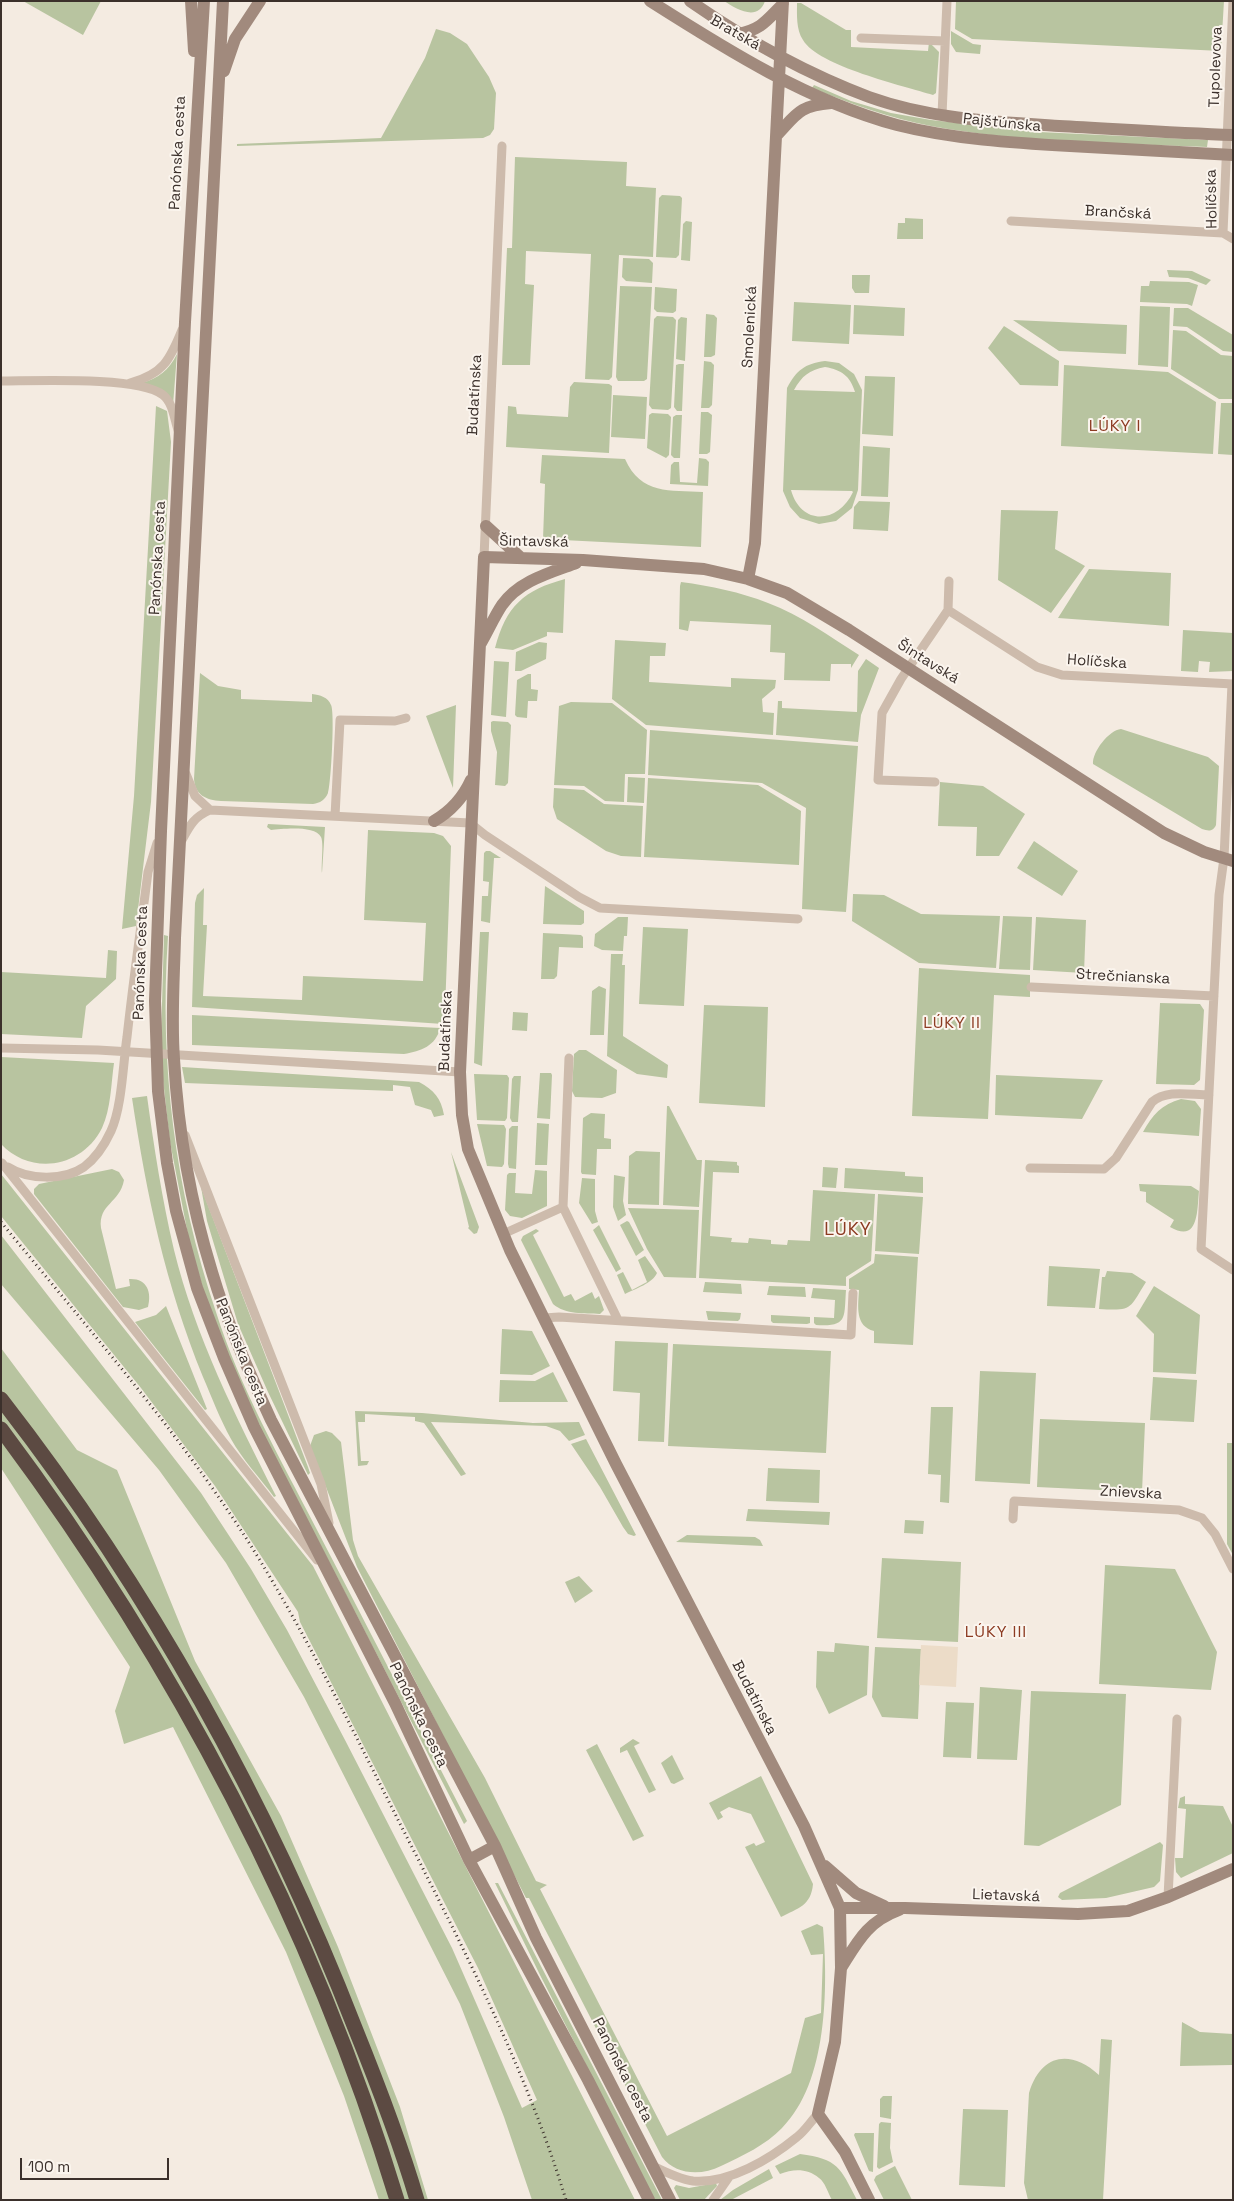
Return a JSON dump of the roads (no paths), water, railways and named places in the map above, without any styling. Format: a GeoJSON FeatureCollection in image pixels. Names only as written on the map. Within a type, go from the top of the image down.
{"type":"FeatureCollection","features":[{"type":"Feature","properties":{"kind":"highway"},"geometry":{"type":"LineString","coordinates":[[1,1399],[79,1506],[139,1597],[193,1687],[245,1783],[292,1878],[335,1976],[373,2074],[417,2200]]}},
{"type":"Feature","properties":{"kind":"highway"},"geometry":{"type":"LineString","coordinates":[[1,1429],[63,1516],[122,1605],[177,1696],[231,1798],[274,1883],[317,1982],[355,2078],[397,2200]]}},
{"type":"Feature","properties":{"kind":"main road"},"geometry":{"type":"LineString","coordinates":[[191,1],[197,103]]}},
{"type":"Feature","properties":{"kind":"main road","name":"Panónska cesta"},"geometry":{"type":"LineString","coordinates":[[204,1],[185,322],[161,831],[155,1001],[156,1071],[165,1148],[176,1211],[197,1288],[238,1392],[395,1703],[469,1860],[588,2080],[649,2200]]}},
{"type":"Feature","properties":{"kind":"main road","name":"Panónska cesta"},"geometry":{"type":"LineString","coordinates":[[223,1],[179,844],[173,1035],[174,1061],[182,1128],[192,1190],[203,1238],[226,1312],[239,1348],[271,1420],[495,1846],[536,1938],[670,2200]]}},
{"type":"Feature","properties":{"kind":"main road"},"geometry":{"type":"LineString","coordinates":[[219,88],[235,39],[260,1]]}},
{"type":"Feature","properties":{"kind":"main road","name":"Bratská"},"geometry":{"type":"LineString","coordinates":[[650,1],[779,77]]}},
{"type":"Feature","properties":{"kind":"main road","name":"Bratská"},"geometry":{"type":"LineString","coordinates":[[690,1],[738,34],[780,56]]}},
{"type":"Feature","properties":{"kind":"main road"},"geometry":{"type":"LineString","coordinates":[[738,34],[754,31],[761,27],[783,2]]}},
{"type":"Feature","properties":{"kind":"main road","name":"Smolenická"},"geometry":{"type":"LineString","coordinates":[[748,578],[755,543],[783,2]]}},
{"type":"Feature","properties":{"kind":"main road","name":"Pajštúnska"},"geometry":{"type":"LineString","coordinates":[[780,56],[870,97],[942,115],[1001,122],[1230,135]]}},
{"type":"Feature","properties":{"kind":"main road","name":"Pajštúnska"},"geometry":{"type":"LineString","coordinates":[[779,77],[831,103],[897,125],[993,141],[1229,155]]}},
{"type":"Feature","properties":{"kind":"main road"},"geometry":{"type":"LineString","coordinates":[[776,136],[802,109],[812,104],[831,103]]}},
{"type":"Feature","properties":{"kind":"main road"},"geometry":{"type":"LineString","coordinates":[[486,526],[521,558]]}},
{"type":"Feature","properties":{"kind":"main road","name":"Šintavská"},"geometry":{"type":"LineString","coordinates":[[484,558],[583,560],[704,569],[748,578],[787,594],[905,674],[1164,833],[1204,852],[1228,859]]}},
{"type":"Feature","properties":{"kind":"main road","name":"Budatínska"},"geometry":{"type":"LineString","coordinates":[[484,558],[470,823],[460,1072],[466,1142],[480,1182],[503,1234],[544,1318],[662,1553],[804,1826],[840,1908],[841,1968],[835,2042],[818,2114]]}},
{"type":"Feature","properties":{"kind":"main road","name":"Šintavská"},"geometry":{"type":"LineString","coordinates":[[511,594],[538,577],[583,560]]}},
{"type":"Feature","properties":{"kind":"main road","name":"Budatínska"},"geometry":{"type":"LineString","coordinates":[[480,645],[511,594]]}},
{"type":"Feature","properties":{"kind":"main road"},"geometry":{"type":"LineString","coordinates":[[434,821],[449,811],[460,800],[473,776]]}},
{"type":"Feature","properties":{"kind":"main road"},"geometry":{"type":"LineString","coordinates":[[469,1860],[495,1846]]}},
{"type":"Feature","properties":{"kind":"main road"},"geometry":{"type":"LineString","coordinates":[[818,1858],[843,1884],[856,1893],[886,1908]]}},
{"type":"Feature","properties":{"kind":"main road","name":"Lietavská"},"geometry":{"type":"LineString","coordinates":[[840,1908],[905,1908],[1078,1914],[1128,1911],[1168,1897],[1233,1869]]}},
{"type":"Feature","properties":{"kind":"main road"},"geometry":{"type":"LineString","coordinates":[[841,1968],[863,1933],[871,1925],[905,1908]]}},
{"type":"Feature","properties":{"kind":"main road"},"geometry":{"type":"LineString","coordinates":[[818,2114],[845,2152],[870,2200]]}},
{"type":"Feature","properties":{"kind":"street"},"geometry":{"type":"LineString","coordinates":[[942,115],[947,1]]}},
{"type":"Feature","properties":{"kind":"street","name":"Tupolevova"},"geometry":{"type":"LineString","coordinates":[[1229,155],[1233,1]]}},
{"type":"Feature","properties":{"kind":"street"},"geometry":{"type":"LineString","coordinates":[[861,38],[945,41]]}},
{"type":"Feature","properties":{"kind":"street","name":"Budatínska"},"geometry":{"type":"LineString","coordinates":[[484,558],[502,146]]}},
{"type":"Feature","properties":{"kind":"street","name":"Holíčska"},"geometry":{"type":"LineString","coordinates":[[1229,155],[1223,233],[1233,239]]}},
{"type":"Feature","properties":{"kind":"street","name":"Brančská"},"geometry":{"type":"LineString","coordinates":[[1011,221],[1223,233]]}},
{"type":"Feature","properties":{"kind":"street"},"geometry":{"type":"LineString","coordinates":[[128,384],[151,376],[164,366],[174,351],[185,322]]}},
{"type":"Feature","properties":{"kind":"street"},"geometry":{"type":"LineString","coordinates":[[1,381],[128,384],[155,391],[165,397],[171,405],[180,435]]}},
{"type":"Feature","properties":{"kind":"street"},"geometry":{"type":"LineString","coordinates":[[905,674],[948,610],[949,581]]}},
{"type":"Feature","properties":{"kind":"street","name":"Holíčska"},"geometry":{"type":"LineString","coordinates":[[948,610],[1037,667],[1062,674],[1232,684],[1228,859]]}},
{"type":"Feature","properties":{"kind":"street","name":"Šintavská"},"geometry":{"type":"LineString","coordinates":[[905,674],[882,712],[878,780],[935,782]]}},
{"type":"Feature","properties":{"kind":"street"},"geometry":{"type":"LineString","coordinates":[[335,816],[340,720],[395,721],[406,718]]}},
{"type":"Feature","properties":{"kind":"street"},"geometry":{"type":"LineString","coordinates":[[184,768],[195,796],[210,810]]}},
{"type":"Feature","properties":{"kind":"street"},"geometry":{"type":"LineString","coordinates":[[179,844],[196,817],[210,810],[470,823],[579,897],[600,908],[798,919]]}},
{"type":"Feature","properties":{"kind":"street"},"geometry":{"type":"LineString","coordinates":[[2,1162],[20,1173],[40,1177],[62,1175],[84,1167],[98,1153],[107,1139],[115,1117],[148,872],[161,831]]}},
{"type":"Feature","properties":{"kind":"street"},"geometry":{"type":"LineString","coordinates":[[1228,859],[1218,895],[1201,1248],[1233,1270]]}},
{"type":"Feature","properties":{"kind":"street","name":"Strečnianska"},"geometry":{"type":"LineString","coordinates":[[1031,986],[1214,996]]}},
{"type":"Feature","properties":{"kind":"street"},"geometry":{"type":"LineString","coordinates":[[1,1048],[98,1050],[233,1057],[460,1072]]}},
{"type":"Feature","properties":{"kind":"street"},"geometry":{"type":"LineString","coordinates":[[569,1058],[563,1207],[618,1320]]}},
{"type":"Feature","properties":{"kind":"street"},"geometry":{"type":"LineString","coordinates":[[1030,1168],[1104,1169],[1116,1158],[1152,1102],[1158,1096],[1170,1094],[1209,1096]]}},
{"type":"Feature","properties":{"kind":"street","name":"Panónska cesta"},"geometry":{"type":"LineString","coordinates":[[182,1128],[195,1157],[321,1484],[332,1538]]}},
{"type":"Feature","properties":{"kind":"street"},"geometry":{"type":"LineString","coordinates":[[2,1162],[330,1577]]}},
{"type":"Feature","properties":{"kind":"street"},"geometry":{"type":"LineString","coordinates":[[503,1234],[563,1207]]}},
{"type":"Feature","properties":{"kind":"street"},"geometry":{"type":"LineString","coordinates":[[544,1318],[618,1320],[851,1336],[853,1293]]}},
{"type":"Feature","properties":{"kind":"street","name":"Znievska"},"geometry":{"type":"LineString","coordinates":[[1014,1519],[1014,1501],[1179,1510],[1202,1518],[1215,1534],[1233,1570]]}},
{"type":"Feature","properties":{"kind":"street"},"geometry":{"type":"LineString","coordinates":[[1168,1897],[1177,1719]]}},
{"type":"Feature","properties":{"kind":"street"},"geometry":{"type":"LineString","coordinates":[[653,2166],[675,2176],[693,2181],[729,2178],[767,2157],[798,2136],[818,2114]]}},
{"type":"Feature","properties":{"kind":"street"},"geometry":{"type":"LineString","coordinates":[[713,2200],[729,2178]]}},
{"type":"Feature","properties":{"kind":"railway"},"geometry":{"type":"LineString","coordinates":[[1,1222],[159,1416],[189,1456],[246,1538],[292,1615],[479,1981],[535,2111],[566,2200]]}},
{"type":"Feature","properties":{"kind":"district","name":"LÚKY I"},"geometry":{"type":"Point","coordinates":[1115,427]}},
{"type":"Feature","properties":{"kind":"district","name":"LÚKY II"},"geometry":{"type":"Point","coordinates":[952,1024]}},
{"type":"Feature","properties":{"kind":"district","name":"LÚKY"},"geometry":{"type":"Point","coordinates":[848,1230]}},
{"type":"Feature","properties":{"kind":"district","name":"LÚKY III"},"geometry":{"type":"Point","coordinates":[996,1633]}}]}
